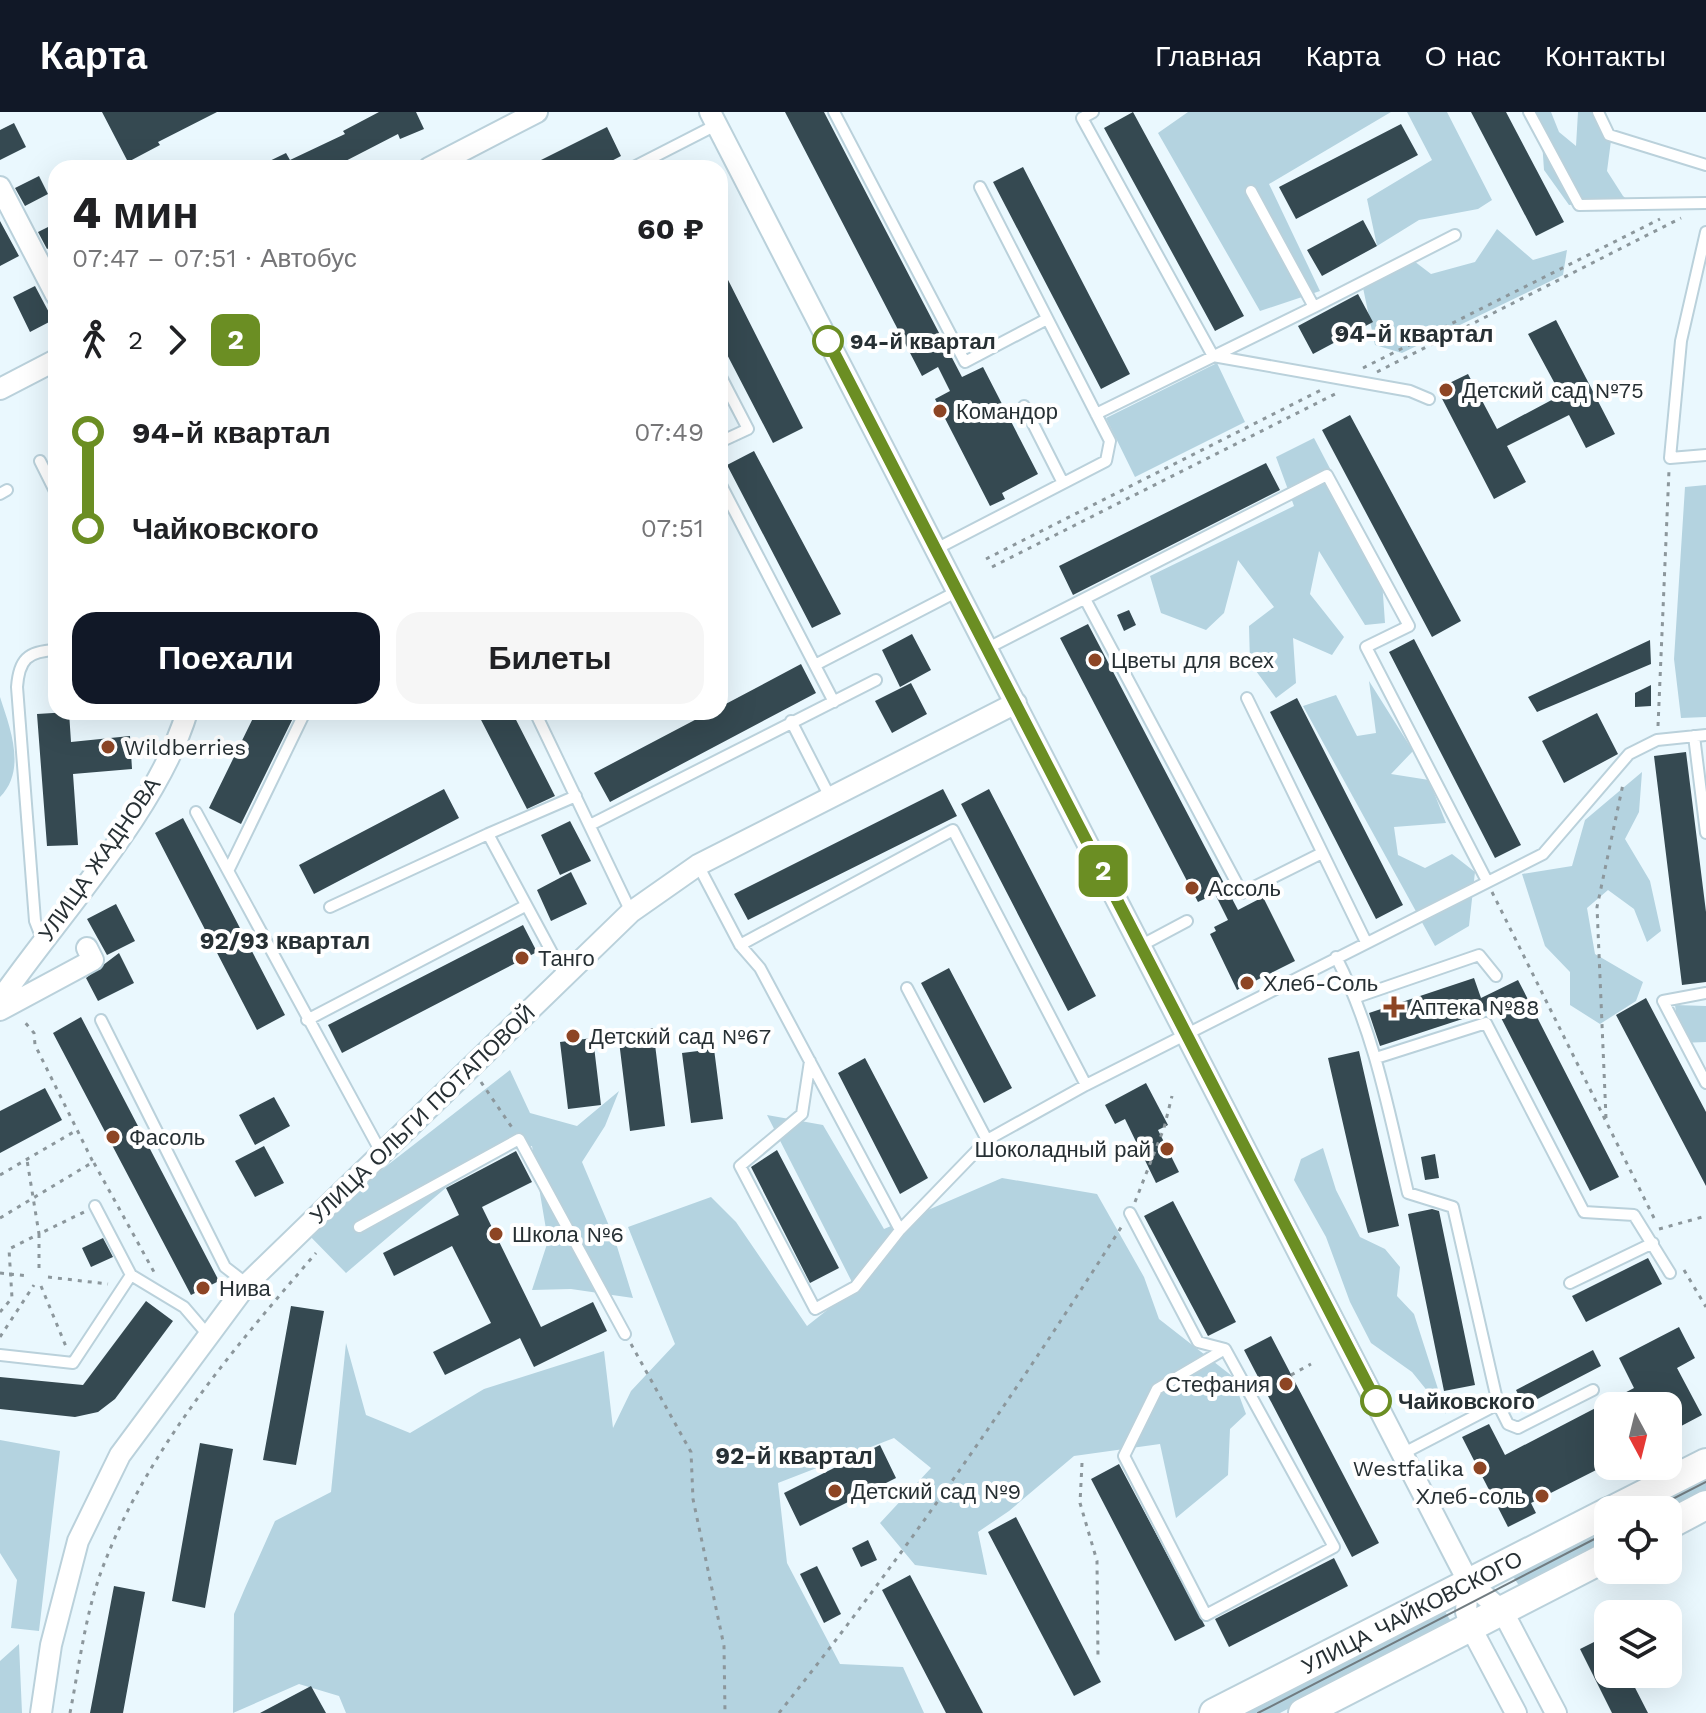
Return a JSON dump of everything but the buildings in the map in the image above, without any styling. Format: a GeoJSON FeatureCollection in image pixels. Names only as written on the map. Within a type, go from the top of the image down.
{"type":"FeatureCollection","features":[{"type":"Feature","properties":{"kind":"main road","name":"УЛИЦА ЧАЙКОВСКОГО"},"geometry":{"type":"LineString","coordinates":[[1640,1496],[1706,1463]]}},
{"type":"Feature","properties":{"kind":"main road"},"geometry":{"type":"LineString","coordinates":[[1682,1518],[1706,1505]]}},
{"type":"Feature","properties":{"kind":"main road","name":"УЛИЦА ЧАЙКОВСКОГО"},"geometry":{"type":"LineString","coordinates":[[1214,1713],[1594,1519]]}},
{"type":"Feature","properties":{"kind":"main road","name":"УЛИЦА ЧАЙКОВСКОГО"},"geometry":{"type":"LineString","coordinates":[[1303,1713],[1594,1563]]}},
{"type":"Feature","properties":{"kind":"street"},"geometry":{"type":"LineString","coordinates":[[444,160],[537,112]]}},
{"type":"Feature","properties":{"kind":"street"},"geometry":{"type":"LineString","coordinates":[[713,118],[1468,1581],[1503,1612],[1556,1713]]}},
{"type":"Feature","properties":{"kind":"street"},"geometry":{"type":"LineString","coordinates":[[0,187],[48,280]]}},
{"type":"Feature","properties":{"kind":"street"},"geometry":{"type":"LineString","coordinates":[[0,389],[48,364]]}},
{"type":"Feature","properties":{"kind":"street","name":"УЛИЦА ОЛЬГИ ПОТАПОВОЙ"},"geometry":{"type":"LineString","coordinates":[[41,1713],[51,1645],[78,1541],[120,1455],[247,1284],[631,912],[698,865],[1016,703]]}},
{"type":"Feature","properties":{"kind":"street","name":"УЛИЦА ЖАДНОВА"},"geometry":{"type":"LineString","coordinates":[[3,1005],[42,939],[152,788],[183,720]]}},
{"type":"Feature","properties":{"kind":"street"},"geometry":{"type":"LineString","coordinates":[[3,1005],[93,960],[87,948]]}},
{"type":"Feature","properties":{"kind":"street"},"geometry":{"type":"LineString","coordinates":[[1468,1581],[1466,1612],[1471,1628],[1516,1713]]}},
{"type":"Feature","properties":{"kind":"lane"},"geometry":{"type":"LineString","coordinates":[[834,112],[965,362],[1047,319]]}},
{"type":"Feature","properties":{"kind":"lane"},"geometry":{"type":"LineString","coordinates":[[1093,112],[1082,118],[1213,356]]}},
{"type":"Feature","properties":{"kind":"lane"},"geometry":{"type":"LineString","coordinates":[[1529,112],[1579,205],[1706,203]]}},
{"type":"Feature","properties":{"kind":"lane"},"geometry":{"type":"LineString","coordinates":[[1598,112],[1609,135],[1706,165]]}},
{"type":"Feature","properties":{"kind":"lane"},"geometry":{"type":"LineString","coordinates":[[645,160],[713,118]]}},
{"type":"Feature","properties":{"kind":"lane"},"geometry":{"type":"LineString","coordinates":[[936,549],[1106,461],[1110,441],[980,187]]}},
{"type":"Feature","properties":{"kind":"lane"},"geometry":{"type":"LineString","coordinates":[[1251,191],[1314,307]]}},
{"type":"Feature","properties":{"kind":"lane"},"geometry":{"type":"LineString","coordinates":[[1706,232],[1681,341],[1670,458],[1706,455]]}},
{"type":"Feature","properties":{"kind":"lane"},"geometry":{"type":"LineString","coordinates":[[1096,414],[1455,235]]}},
{"type":"Feature","properties":{"kind":"lane"},"geometry":{"type":"LineString","coordinates":[[1213,356],[1410,391],[1429,399]]}},
{"type":"Feature","properties":{"kind":"lane"},"geometry":{"type":"LineString","coordinates":[[728,390],[748,429],[728,438]]}},
{"type":"Feature","properties":{"kind":"lane"},"geometry":{"type":"LineString","coordinates":[[1024,406],[1063,483]]}},
{"type":"Feature","properties":{"kind":"lane"},"geometry":{"type":"LineString","coordinates":[[40,461],[48,477]]}},
{"type":"Feature","properties":{"kind":"lane"},"geometry":{"type":"LineString","coordinates":[[988,648],[1327,475],[1409,626],[1366,647],[1487,881]]}},
{"type":"Feature","properties":{"kind":"lane"},"geometry":{"type":"LineString","coordinates":[[728,498],[834,702]]}},
{"type":"Feature","properties":{"kind":"lane"},"geometry":{"type":"LineString","coordinates":[[815,665],[958,591]]}},
{"type":"Feature","properties":{"kind":"lane"},"geometry":{"type":"LineString","coordinates":[[1085,599],[1242,893],[1322,853]]}},
{"type":"Feature","properties":{"kind":"lane"},"geometry":{"type":"LineString","coordinates":[[42,939],[35,921],[17,687],[18,667],[27,657],[48,652]]}},
{"type":"Feature","properties":{"kind":"lane"},"geometry":{"type":"LineString","coordinates":[[590,825],[876,680]]}},
{"type":"Feature","properties":{"kind":"lane"},"geometry":{"type":"LineString","coordinates":[[1247,698],[1366,942]]}},
{"type":"Feature","properties":{"kind":"lane"},"geometry":{"type":"LineString","coordinates":[[229,869],[301,720]]}},
{"type":"Feature","properties":{"kind":"lane"},"geometry":{"type":"LineString","coordinates":[[539,720],[631,912]]}},
{"type":"Feature","properties":{"kind":"lane"},"geometry":{"type":"LineString","coordinates":[[791,721],[831,799]]}},
{"type":"Feature","properties":{"kind":"lane"},"geometry":{"type":"LineString","coordinates":[[810,1061],[802,1114],[740,1166],[815,1309],[855,1287],[900,1230],[987,1140],[1086,1085],[1543,854],[1629,754],[1657,740],[1706,735]]}},
{"type":"Feature","properties":{"kind":"lane"},"geometry":{"type":"LineString","coordinates":[[1694,736],[1706,833]]}},
{"type":"Feature","properties":{"kind":"lane"},"geometry":{"type":"LineString","coordinates":[[330,907],[576,796]]}},
{"type":"Feature","properties":{"kind":"lane"},"geometry":{"type":"LineString","coordinates":[[196,812],[382,1154]]}},
{"type":"Feature","properties":{"kind":"lane"},"geometry":{"type":"LineString","coordinates":[[740,945],[953,830],[1086,1085]]}},
{"type":"Feature","properties":{"kind":"lane"},"geometry":{"type":"LineString","coordinates":[[488,834],[564,975]]}},
{"type":"Feature","properties":{"kind":"lane"},"geometry":{"type":"LineString","coordinates":[[698,865],[740,945],[760,968],[900,1230]]}},
{"type":"Feature","properties":{"kind":"lane"},"geometry":{"type":"LineString","coordinates":[[307,1020],[525,906]]}},
{"type":"Feature","properties":{"kind":"lane"},"geometry":{"type":"LineString","coordinates":[[1142,945],[1187,921]]}},
{"type":"Feature","properties":{"kind":"lane"},"geometry":{"type":"LineString","coordinates":[[1357,997],[1479,955],[1496,976]]}},
{"type":"Feature","properties":{"kind":"lane"},"geometry":{"type":"LineString","coordinates":[[1336,957],[1357,997],[1376,1058],[1408,1193],[1453,1207],[1498,1404],[1508,1424],[1518,1428],[1593,1390]]}},
{"type":"Feature","properties":{"kind":"lane"},"geometry":{"type":"LineString","coordinates":[[907,988],[987,1140]]}},
{"type":"Feature","properties":{"kind":"lane"},"geometry":{"type":"LineString","coordinates":[[1706,993],[1663,1001],[1706,1083]]}},
{"type":"Feature","properties":{"kind":"lane"},"geometry":{"type":"LineString","coordinates":[[101,1020],[225,1267],[247,1284]]}},
{"type":"Feature","properties":{"kind":"lane"},"geometry":{"type":"LineString","coordinates":[[1376,1058],[1486,1023],[1584,1212],[1634,1215],[1670,1273]]}},
{"type":"Feature","properties":{"kind":"lane"},"geometry":{"type":"LineString","coordinates":[[359,1227],[519,1139],[625,1334]]}},
{"type":"Feature","properties":{"kind":"lane"},"geometry":{"type":"LineString","coordinates":[[95,1206],[131,1275],[184,1307],[208,1335]]}},
{"type":"Feature","properties":{"kind":"lane"},"geometry":{"type":"LineString","coordinates":[[1130,1213],[1198,1342],[1225,1349],[1334,1547],[1206,1615],[1124,1456],[1157,1389],[1225,1349]]}},
{"type":"Feature","properties":{"kind":"lane"},"geometry":{"type":"LineString","coordinates":[[1570,1283],[1653,1243]]}},
{"type":"Feature","properties":{"kind":"lane"},"geometry":{"type":"LineString","coordinates":[[0,1355],[73,1363],[131,1275]]}},
{"type":"Feature","properties":{"kind":"lane"},"geometry":{"type":"LineString","coordinates":[[1402,1454],[1498,1404]]}},
{"type":"Feature","properties":{"kind":"path"},"geometry":{"type":"LineString","coordinates":[[1657,740],[1670,458]]}},
{"type":"Feature","properties":{"kind":"path"},"geometry":{"type":"LineString","coordinates":[[1606,1121],[1597,907],[1629,754]]}},
{"type":"Feature","properties":{"kind":"path"},"geometry":{"type":"LineString","coordinates":[[1487,881],[1667,1242]]}},
{"type":"Feature","properties":{"kind":"path"},"geometry":{"type":"LineString","coordinates":[[3,1005],[34,1033],[35,1045],[93,1162],[167,1297]]}},
{"type":"Feature","properties":{"kind":"path"},"geometry":{"type":"LineString","coordinates":[[471,1066],[519,1139]]}},
{"type":"Feature","properties":{"kind":"path"},"geometry":{"type":"LineString","coordinates":[[779,1713],[887,1574],[1041,1354],[1130,1213],[1164,1128],[1172,1096]]}},
{"type":"Feature","properties":{"kind":"path"},"geometry":{"type":"LineString","coordinates":[[0,1175],[77,1130]]}},
{"type":"Feature","properties":{"kind":"path"},"geometry":{"type":"LineString","coordinates":[[27,1160],[39,1234],[39,1268]]}},
{"type":"Feature","properties":{"kind":"path"},"geometry":{"type":"LineString","coordinates":[[0,1218],[93,1162]]}},
{"type":"Feature","properties":{"kind":"path"},"geometry":{"type":"LineString","coordinates":[[0,1312],[12,1298],[9,1249],[112,1197]]}},
{"type":"Feature","properties":{"kind":"path"},"geometry":{"type":"LineString","coordinates":[[1643,1226],[1659,1229],[1706,1216]]}},
{"type":"Feature","properties":{"kind":"path"},"geometry":{"type":"LineString","coordinates":[[70,1713],[87,1621],[106,1559],[152,1468],[244,1337],[316,1253]]}},
{"type":"Feature","properties":{"kind":"path"},"geometry":{"type":"LineString","coordinates":[[1683,1269],[1706,1307]]}},
{"type":"Feature","properties":{"kind":"path"},"geometry":{"type":"LineString","coordinates":[[0,1273],[29,1276]]}},
{"type":"Feature","properties":{"kind":"path"},"geometry":{"type":"LineString","coordinates":[[48,1277],[124,1286]]}},
{"type":"Feature","properties":{"kind":"path"},"geometry":{"type":"LineString","coordinates":[[0,1337],[34,1285]]}},
{"type":"Feature","properties":{"kind":"path"},"geometry":{"type":"LineString","coordinates":[[41,1286],[73,1363]]}},
{"type":"Feature","properties":{"kind":"path"},"geometry":{"type":"LineString","coordinates":[[625,1334],[691,1452],[695,1513],[724,1646],[725,1713]]}},
{"type":"Feature","properties":{"kind":"path"},"geometry":{"type":"LineString","coordinates":[[1291,1375],[1311,1364]]}},
{"type":"Feature","properties":{"kind":"path"},"geometry":{"type":"LineString","coordinates":[[1082,1463],[1080,1503],[1097,1561],[1098,1659]]}},
{"type":"Feature","properties":{"kind":"shaded area"},"geometry":{"type":"Polygon","coordinates":[[[1188,112],[1391,112],[1269,184],[1320,291],[1260,311],[1158,133],[1188,112]]]}},
{"type":"Feature","properties":{"kind":"shaded area"},"geometry":{"type":"Polygon","coordinates":[[[1407,112],[1447,112],[1492,200],[1478,209],[1419,220],[1377,246],[1367,199],[1432,160],[1407,112]]]}},
{"type":"Feature","properties":{"kind":"shaded area"},"geometry":{"type":"Polygon","coordinates":[[[1526,112],[1551,112],[1559,132],[1576,146],[1578,112],[1605,112],[1612,133],[1607,171],[1623,196],[1636,207],[1569,205],[1544,170],[1542,141],[1526,112]]]}},
{"type":"Feature","properties":{"kind":"shaded area"},"geometry":{"type":"Polygon","coordinates":[[[1497,229],[1533,260],[1567,250],[1563,275],[1402,353],[1375,345],[1362,283],[1410,258],[1431,274],[1475,262],[1497,229]]]}},
{"type":"Feature","properties":{"kind":"shaded area"},"geometry":{"type":"Polygon","coordinates":[[[1217,363],[1245,422],[1135,477],[1106,418],[1217,363]]]}},
{"type":"Feature","properties":{"kind":"shaded area"},"geometry":{"type":"Polygon","coordinates":[[[1314,438],[1381,566],[1385,623],[1365,625],[1319,551],[1310,594],[1344,637],[1332,655],[1293,638],[1296,683],[1276,698],[1250,663],[1249,626],[1274,607],[1238,560],[1224,613],[1206,630],[1161,613],[1150,576],[1294,506],[1276,457],[1314,438]]]}},
{"type":"Feature","properties":{"kind":"shaded area"},"geometry":{"type":"Polygon","coordinates":[[[1706,485],[1706,717],[1681,718],[1674,659],[1685,487],[1706,485]]]}},
{"type":"Feature","properties":{"kind":"shaded area"},"geometry":{"type":"Polygon","coordinates":[[[1369,681],[1413,751],[1391,774],[1429,780],[1446,823],[1394,827],[1398,855],[1425,868],[1452,854],[1475,872],[1469,926],[1435,946],[1303,706],[1336,695],[1357,736],[1376,733],[1369,681]]]}},
{"type":"Feature","properties":{"kind":"shaded area"},"geometry":{"type":"Polygon","coordinates":[[[0,697],[12,735],[15,762],[8,786],[0,797],[0,697]]]}},
{"type":"Feature","properties":{"kind":"shaded area"},"geometry":{"type":"Polygon","coordinates":[[[1642,772],[1639,812],[1625,839],[1650,881],[1661,931],[1647,942],[1634,909],[1608,890],[1587,908],[1595,954],[1643,982],[1636,1001],[1600,1024],[1570,1005],[1570,972],[1545,946],[1522,874],[1572,866],[1585,820],[1642,772]]]}},
{"type":"Feature","properties":{"kind":"shaded area"},"geometry":{"type":"Polygon","coordinates":[[[1675,1005],[1706,1006],[1706,1042],[1680,1043],[1675,1005]]]}},
{"type":"Feature","properties":{"kind":"shaded area"},"geometry":{"type":"Polygon","coordinates":[[[510,1070],[530,1113],[577,1126],[619,1091],[605,1126],[582,1162],[615,1240],[633,1298],[571,1289],[532,1290],[548,1241],[532,1146],[489,1151],[346,1273],[304,1230],[510,1070]]]}},
{"type":"Feature","properties":{"kind":"shaded area"},"geometry":{"type":"Polygon","coordinates":[[[767,1115],[823,1125],[884,1229],[1002,1178],[1097,1194],[1144,1277],[1159,1319],[1232,1376],[1246,1414],[1230,1429],[1228,1475],[1176,1518],[1160,1444],[1074,1456],[1009,1511],[978,1532],[987,1575],[915,1565],[880,1523],[931,1468],[894,1438],[778,1483],[787,1563],[840,1664],[903,1667],[924,1713],[346,1713],[339,1696],[299,1684],[233,1713],[234,1614],[245,1588],[275,1521],[331,1492],[346,1343],[366,1415],[410,1433],[484,1389],[604,1351],[613,1428],[631,1391],[675,1344],[628,1227],[711,1197],[736,1222],[807,1326],[855,1288],[767,1115]]]}},
{"type":"Feature","properties":{"kind":"shaded area"},"geometry":{"type":"Polygon","coordinates":[[[1323,1148],[1336,1190],[1360,1237],[1385,1249],[1400,1267],[1397,1296],[1414,1314],[1446,1414],[1412,1372],[1371,1343],[1350,1302],[1326,1237],[1294,1180],[1301,1159],[1323,1148]]]}},
{"type":"Feature","properties":{"kind":"shaded area"},"geometry":{"type":"Polygon","coordinates":[[[0,1440],[60,1451],[39,1631],[11,1628],[17,1580],[0,1553],[0,1440]]]}},
{"type":"Feature","properties":{"kind":"shaded area"},"geometry":{"type":"Polygon","coordinates":[[[1706,1476],[1706,1496],[1682,1505],[1682,1496],[1667,1496],[1706,1476]]]}},
{"type":"Feature","properties":{"kind":"shaded area"},"geometry":{"type":"Polygon","coordinates":[[[1594,1533],[1594,1553],[1522,1590],[1512,1575],[1594,1533]]]}},
{"type":"Feature","properties":{"kind":"shaded area"},"geometry":{"type":"Polygon","coordinates":[[[1444,1610],[1452,1623],[1280,1713],[1245,1713],[1444,1610]]]}},
{"type":"Feature","properties":{"kind":"shaded area"},"geometry":{"type":"Polygon","coordinates":[[[19,1644],[22,1713],[0,1713],[0,1661],[19,1644]]]}},
{"type":"Feature","properties":{"kind":"tram line"},"geometry":{"type":"LineString","coordinates":[[1678,1496],[1706,1482]]}},
{"type":"Feature","properties":{"kind":"tram line"},"geometry":{"type":"LineString","coordinates":[[1258,1713],[1594,1539]]}},
{"type":"Feature","properties":{"kind":"bus line","name":"2"},"geometry":{"type":"LineString","coordinates":[[828,341],[1376,1401]]}},
{"type":"Feature","properties":{"kind":"place","name":"94-й квартал"},"geometry":{"type":"Point","coordinates":[828,341]}},
{"type":"Feature","properties":{"kind":"place","name":"Детский сад №75"},"geometry":{"type":"Point","coordinates":[1446,390]}},
{"type":"Feature","properties":{"kind":"place","name":"Командор"},"geometry":{"type":"Point","coordinates":[940,411]}},
{"type":"Feature","properties":{"kind":"place","name":"Цветы для всех"},"geometry":{"type":"Point","coordinates":[1095,660]}},
{"type":"Feature","properties":{"kind":"place","name":"Wildberries"},"geometry":{"type":"Point","coordinates":[108,747]}},
{"type":"Feature","properties":{"kind":"place","name":"Ассоль"},"geometry":{"type":"Point","coordinates":[1192,888]}},
{"type":"Feature","properties":{"kind":"place","name":"Танго"},"geometry":{"type":"Point","coordinates":[522,958]}},
{"type":"Feature","properties":{"kind":"place","name":"Хлеб-Соль"},"geometry":{"type":"Point","coordinates":[1247,983]}},
{"type":"Feature","properties":{"kind":"place","name":"Аптека №88"},"geometry":{"type":"Point","coordinates":[1394,1007]}},
{"type":"Feature","properties":{"kind":"place","name":"Детский сад №67"},"geometry":{"type":"Point","coordinates":[573,1036]}},
{"type":"Feature","properties":{"kind":"place","name":"Фасоль"},"geometry":{"type":"Point","coordinates":[113,1137]}},
{"type":"Feature","properties":{"kind":"place","name":"Шоколадный рай"},"geometry":{"type":"Point","coordinates":[1167,1149]}},
{"type":"Feature","properties":{"kind":"place","name":"Школа №6"},"geometry":{"type":"Point","coordinates":[496,1234]}},
{"type":"Feature","properties":{"kind":"place","name":"Нива"},"geometry":{"type":"Point","coordinates":[203,1288]}},
{"type":"Feature","properties":{"kind":"place","name":"Стефания"},"geometry":{"type":"Point","coordinates":[1286,1384]}},
{"type":"Feature","properties":{"kind":"place","name":"Чайковского"},"geometry":{"type":"Point","coordinates":[1376,1401]}},
{"type":"Feature","properties":{"kind":"place","name":"Westfalika"},"geometry":{"type":"Point","coordinates":[1480,1468]}},
{"type":"Feature","properties":{"kind":"place","name":"Детский сад №9"},"geometry":{"type":"Point","coordinates":[835,1491]}},
{"type":"Feature","properties":{"kind":"place","name":"Хлеб-соль"},"geometry":{"type":"Point","coordinates":[1542,1496]}},
{"type":"Feature","properties":{"kind":"district","name":"94-й квартал"},"geometry":{"type":"Point","coordinates":[1414,334]}},
{"type":"Feature","properties":{"kind":"district","name":"92/93 квартал"},"geometry":{"type":"Point","coordinates":[285,941]}},
{"type":"Feature","properties":{"kind":"district","name":"92-й квартал"},"geometry":{"type":"Point","coordinates":[794,1456]}}]}
